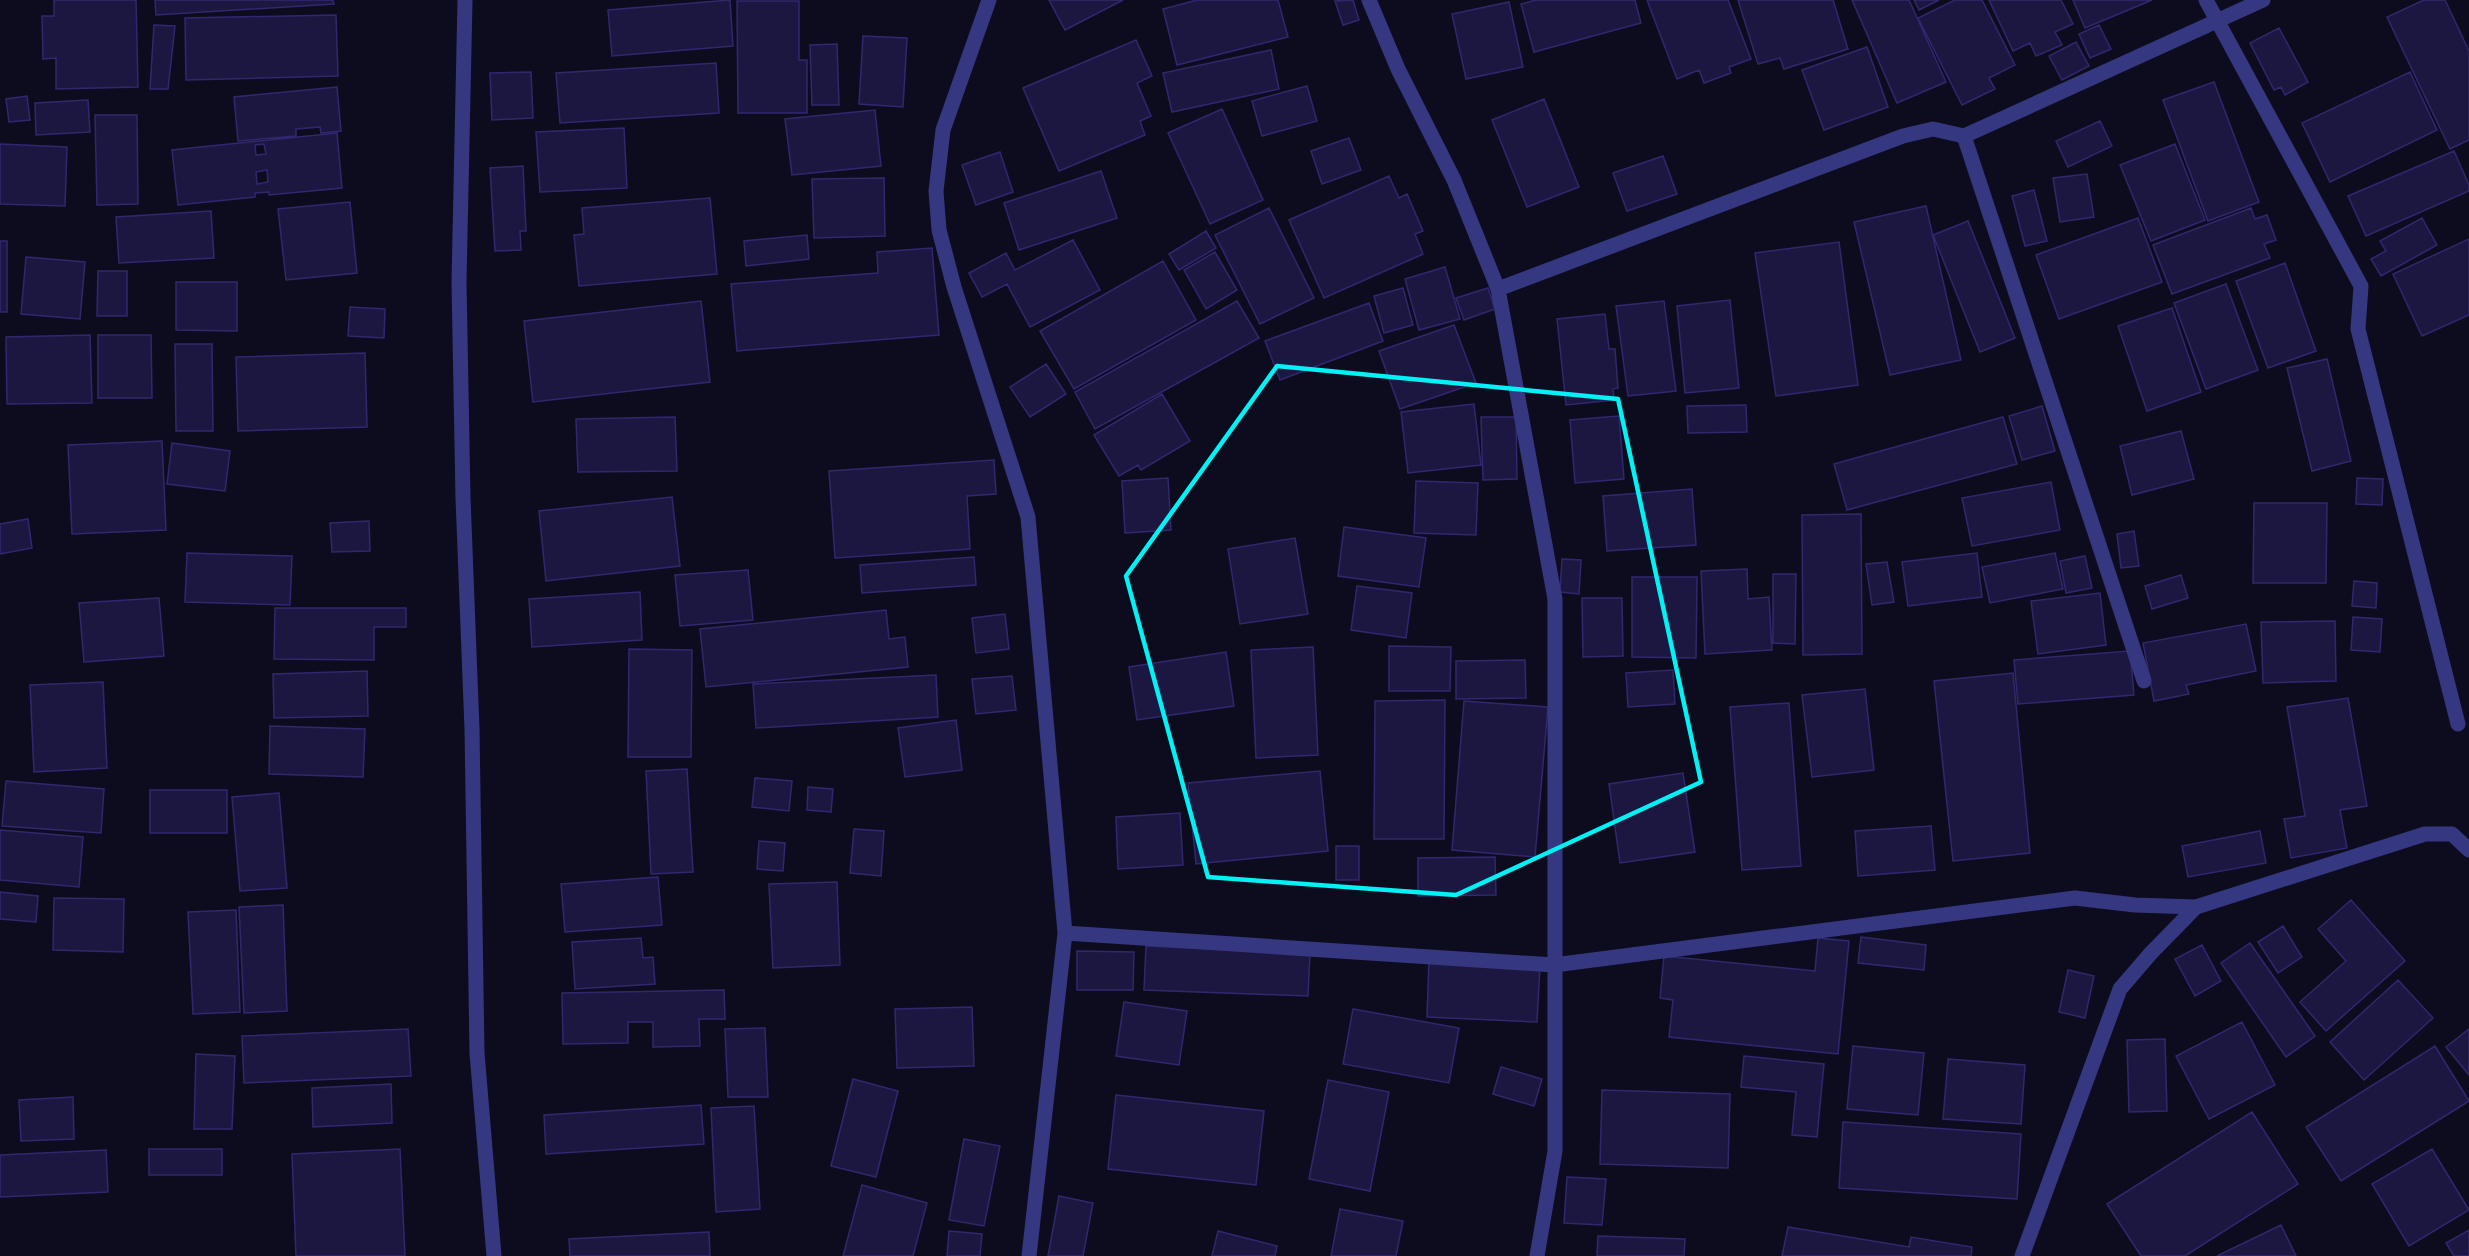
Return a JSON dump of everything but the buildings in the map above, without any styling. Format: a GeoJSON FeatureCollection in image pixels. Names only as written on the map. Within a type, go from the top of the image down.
{"type":"FeatureCollection","features":[{"type":"Feature","properties":{"kind":"street"},"geometry":{"type":"LineString","coordinates":[[465,0],[459,282],[463,498],[472,729],[477,1053],[494,1256]]}},
{"type":"Feature","properties":{"kind":"street"},"geometry":{"type":"LineString","coordinates":[[989,0],[943,130],[936,191],[939,230],[954,287],[1028,517],[1065,933],[1029,1256]]}},
{"type":"Feature","properties":{"kind":"street"},"geometry":{"type":"LineString","coordinates":[[1369,0],[1398,69],[1454,180],[1498,289],[1555,599],[1555,1151],[1537,1256]]}},
{"type":"Feature","properties":{"kind":"street"},"geometry":{"type":"LineString","coordinates":[[2206,0],[2361,286],[2358,329],[2458,724]]}},
{"type":"Feature","properties":{"kind":"street"},"geometry":{"type":"LineString","coordinates":[[1498,289],[1903,136],[1933,129],[1964,136],[2263,0]]}},
{"type":"Feature","properties":{"kind":"street"},"geometry":{"type":"LineString","coordinates":[[1964,136],[2144,681]]}},
{"type":"Feature","properties":{"kind":"street"},"geometry":{"type":"LineString","coordinates":[[1065,933],[1554,965],[2075,898],[2135,905],[2196,907],[2425,834],[2452,834],[2469,850]]}},
{"type":"Feature","properties":{"kind":"street"},"geometry":{"type":"LineString","coordinates":[[2022,1256],[2120,989],[2196,907]]}},
{"type":"Feature","properties":{"kind":"highlighted area"},"geometry":{"type":"Polygon","coordinates":[[[1277,366],[1618,399],[1701,782],[1456,895],[1208,877],[1126,576],[1277,366]]]}}]}
